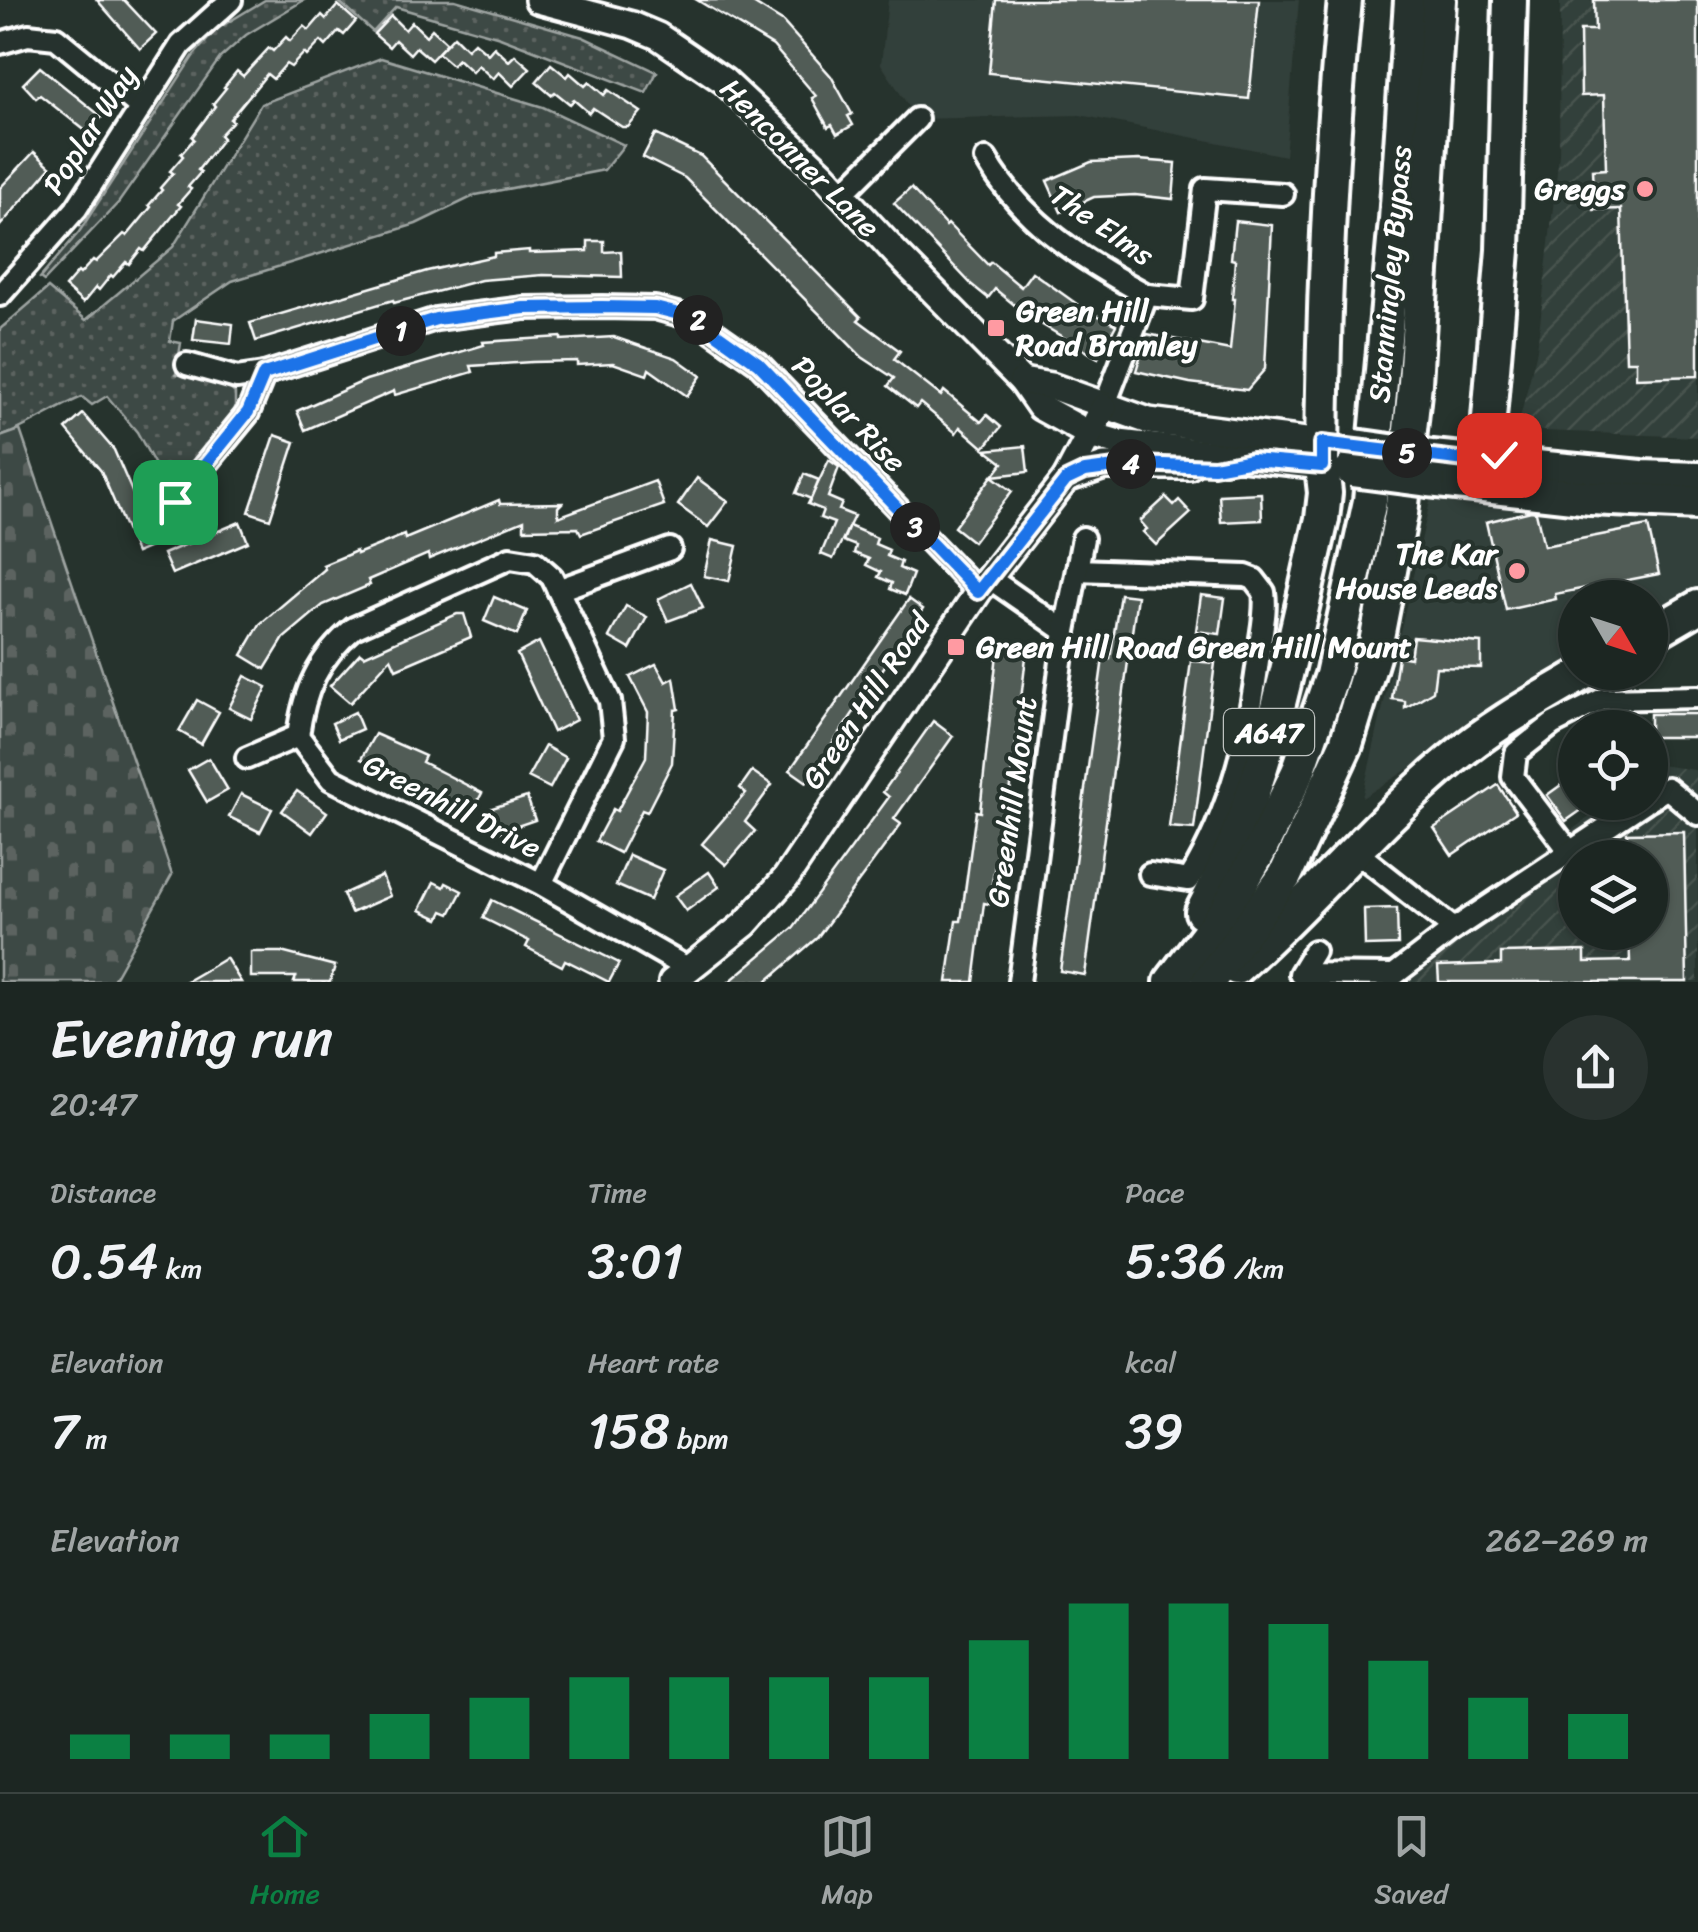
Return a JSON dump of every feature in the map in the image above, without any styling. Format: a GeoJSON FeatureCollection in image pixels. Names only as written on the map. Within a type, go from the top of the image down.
{"type":"FeatureCollection","features":[{"type":"Feature","properties":{"kind":"main road","name":"A647"},"geometry":{"type":"LineString","coordinates":[[1168,982],[1229,856],[1250,800],[1282,686],[1325,493],[1338,456],[1328,193],[1345,0]]}},
{"type":"Feature","properties":{"kind":"main road","name":"Stanningley Bypass"},"geometry":{"type":"LineString","coordinates":[[1168,982],[1226,910],[1259,852],[1298,772],[1332,675],[1370,501],[1411,0]]}},
{"type":"Feature","properties":{"kind":"main road","name":"Stanningley Bypass"},"geometry":{"type":"LineString","coordinates":[[1208,982],[1285,876],[1346,744],[1374,654],[1401,514],[1413,401],[1439,0]]}},
{"type":"Feature","properties":{"kind":"main road"},"geometry":{"type":"LineString","coordinates":[[1508,465],[1492,444],[1488,430],[1503,250],[1510,0]]}},
{"type":"Feature","properties":{"kind":"main road","name":"Henconner Lane"},"geometry":{"type":"LineString","coordinates":[[1338,456],[1431,468],[1592,498],[1698,503]]}},
{"type":"Feature","properties":{"kind":"main road","name":"Henconner Lane"},"geometry":{"type":"LineString","coordinates":[[1431,468],[1508,465],[1698,479]]}},
{"type":"Feature","properties":{"kind":"main road"},"geometry":{"type":"LineString","coordinates":[[1668,624],[1698,607]]}},
{"type":"Feature","properties":{"kind":"main road"},"geometry":{"type":"LineString","coordinates":[[1220,982],[1454,757],[1500,724],[1584,690]]}},
{"type":"Feature","properties":{"kind":"street","name":"Poplar Way"},"geometry":{"type":"LineString","coordinates":[[0,296],[76,210],[182,45],[231,0]]}},
{"type":"Feature","properties":{"kind":"street","name":"Henconner Lane"},"geometry":{"type":"LineString","coordinates":[[538,0],[569,3],[658,36],[753,105],[1022,381],[1040,407],[1091,436],[1119,443],[1252,460],[1338,456]]}},
{"type":"Feature","properties":{"kind":"street"},"geometry":{"type":"LineString","coordinates":[[0,43],[28,35],[56,38],[140,107]]}},
{"type":"Feature","properties":{"kind":"street"},"geometry":{"type":"LineString","coordinates":[[842,194],[916,119]]}},
{"type":"Feature","properties":{"kind":"street","name":"The Elms"},"geometry":{"type":"LineString","coordinates":[[986,159],[1010,196],[1046,231],[1147,295],[1192,299],[1206,188],[1283,194]]}},
{"type":"Feature","properties":{"kind":"street","name":"The Elms"},"geometry":{"type":"LineString","coordinates":[[1091,436],[1147,295]]}},
{"type":"Feature","properties":{"kind":"street","name":"Poplar Rise"},"geometry":{"type":"LineString","coordinates":[[188,364],[237,378],[264,374],[436,319],[524,308],[655,308],[695,318],[758,363],[984,585]]}},
{"type":"Feature","properties":{"kind":"street"},"geometry":{"type":"LineString","coordinates":[[175,502],[248,412],[264,374]]}},
{"type":"Feature","properties":{"kind":"street","name":"Henconner Lane"},"geometry":{"type":"LineString","coordinates":[[1022,381],[1051,386],[1150,421],[1338,456]]}},
{"type":"Feature","properties":{"kind":"street","name":"Green Hill Road"},"geometry":{"type":"LineString","coordinates":[[681,975],[745,924],[786,878],[984,585],[1066,480],[1091,436]]}},
{"type":"Feature","properties":{"kind":"street"},"geometry":{"type":"LineString","coordinates":[[1066,480],[1104,466],[1214,467],[1252,460]]}},
{"type":"Feature","properties":{"kind":"street","name":"Greenhill Mount"},"geometry":{"type":"LineString","coordinates":[[1018,982],[1066,631],[1084,538]]}},
{"type":"Feature","properties":{"kind":"street"},"geometry":{"type":"LineString","coordinates":[[558,590],[670,549]]}},
{"type":"Feature","properties":{"kind":"street","name":"Greenhill Drive"},"geometry":{"type":"LineString","coordinates":[[542,884],[614,738],[610,700],[552,578],[535,562],[510,558],[354,628],[332,646],[312,677],[302,704],[298,736],[331,779],[542,884],[681,975]]}},
{"type":"Feature","properties":{"kind":"street"},"geometry":{"type":"LineString","coordinates":[[1077,570],[1246,576],[1254,579],[1264,592],[1251,717],[1236,776],[1216,830],[1189,880],[1150,874]]}},
{"type":"Feature","properties":{"kind":"street"},"geometry":{"type":"LineString","coordinates":[[984,585],[1066,631]]}},
{"type":"Feature","properties":{"kind":"street"},"geometry":{"type":"LineString","coordinates":[[1561,840],[1513,777],[1516,753],[1590,690]]}},
{"type":"Feature","properties":{"kind":"street"},"geometry":{"type":"LineString","coordinates":[[1632,690],[1698,697]]}},
{"type":"Feature","properties":{"kind":"street"},"geometry":{"type":"LineString","coordinates":[[247,758],[298,736]]}},
{"type":"Feature","properties":{"kind":"street"},"geometry":{"type":"LineString","coordinates":[[1668,789],[1698,814]]}},
{"type":"Feature","properties":{"kind":"street"},"geometry":{"type":"LineString","coordinates":[[1590,840],[1620,820]]}},
{"type":"Feature","properties":{"kind":"street"},"geometry":{"type":"LineString","coordinates":[[1354,850],[1454,929]]}},
{"type":"Feature","properties":{"kind":"street"},"geometry":{"type":"LineString","coordinates":[[1299,978],[1394,975],[1454,929],[1558,861]]}},
{"type":"Feature","properties":{"kind":"street"},"geometry":{"type":"LineString","coordinates":[[1299,978],[1314,951]]}},
{"type":"Feature","properties":{"kind":"shaded area"},"geometry":{"type":"Polygon","coordinates":[[[888,0],[1299,0],[1285,156],[1080,115],[917,119],[881,64],[888,0]]]}},
{"type":"Feature","properties":{"kind":"shaded area"},"geometry":{"type":"Polygon","coordinates":[[[1560,0],[1698,0],[1698,437],[1517,430],[1537,350],[1559,154],[1560,0]]]}},
{"type":"Feature","properties":{"kind":"shaded area"},"geometry":{"type":"Polygon","coordinates":[[[1431,497],[1698,510],[1698,592],[1668,610],[1668,580],[1558,580],[1558,676],[1362,798],[1431,497]]]}},
{"type":"Feature","properties":{"kind":"shaded area"},"geometry":{"type":"Polygon","coordinates":[[[1668,766],[1695,770],[1698,982],[1400,982],[1400,955],[1558,840],[1558,950],[1668,950],[1668,840],[1558,840],[1586,820],[1668,820],[1668,766]]]}},
{"type":"Feature","properties":{"kind":"green space"},"geometry":{"type":"Polygon","coordinates":[[[265,0],[304,0],[246,35],[220,58],[119,202],[44,281],[40,278],[79,232],[194,55],[217,29],[265,0]]]}},
{"type":"Feature","properties":{"kind":"green space"},"geometry":{"type":"Polygon","coordinates":[[[337,0],[455,0],[583,37],[657,72],[646,93],[500,37],[396,7],[373,32],[337,0]]]}},
{"type":"Feature","properties":{"kind":"green space"},"geometry":{"type":"Polygon","coordinates":[[[381,58],[543,107],[624,145],[604,170],[476,195],[416,224],[232,281],[173,321],[170,341],[181,343],[176,374],[224,384],[235,393],[235,415],[175,483],[161,476],[137,432],[107,396],[92,405],[82,397],[0,437],[0,329],[48,288],[86,320],[173,247],[261,104],[381,58]]]}},
{"type":"Feature","properties":{"kind":"green space"},"geometry":{"type":"Polygon","coordinates":[[[20,430],[172,875],[112,982],[0,982],[0,437],[20,430]]]}},
{"type":"Feature","properties":{"kind":"building"},"geometry":{"type":"Polygon","coordinates":[[[97,0],[124,0],[156,34],[140,49],[97,0]]]}},
{"type":"Feature","properties":{"kind":"building"},"geometry":{"type":"Polygon","coordinates":[[[697,0],[748,0],[782,21],[831,76],[852,114],[848,116],[853,125],[837,134],[832,125],[828,127],[812,98],[816,96],[773,46],[697,0]]]}},
{"type":"Feature","properties":{"kind":"building"},"geometry":{"type":"Polygon","coordinates":[[[996,0],[1259,0],[1249,99],[989,73],[996,0]]]}},
{"type":"Feature","properties":{"kind":"building","name":"Greggs"},"geometry":{"type":"Polygon","coordinates":[[[1594,0],[1698,0],[1698,376],[1636,378],[1636,361],[1626,361],[1621,209],[1594,210],[1592,170],[1606,169],[1604,95],[1581,96],[1580,30],[1595,30],[1594,0]]]}},
{"type":"Feature","properties":{"kind":"building"},"geometry":{"type":"Polygon","coordinates":[[[338,5],[356,21],[344,35],[339,31],[326,46],[321,41],[291,67],[286,64],[273,79],[267,74],[230,119],[233,121],[220,135],[223,138],[178,204],[181,206],[144,251],[141,249],[129,264],[126,262],[111,275],[99,290],[96,287],[83,303],[65,287],[124,234],[127,236],[151,207],[173,173],[170,171],[237,71],[243,76],[269,48],[273,51],[286,37],[290,41],[304,26],[309,30],[338,5]]]}},
{"type":"Feature","properties":{"kind":"building"},"geometry":{"type":"Polygon","coordinates":[[[391,16],[405,30],[412,22],[426,36],[432,29],[447,43],[431,60],[416,47],[410,54],[395,40],[389,47],[374,34],[391,16]]]}},
{"type":"Feature","properties":{"kind":"building"},"geometry":{"type":"Polygon","coordinates":[[[454,36],[467,49],[474,42],[488,54],[494,47],[509,61],[515,55],[530,68],[513,86],[499,72],[493,79],[478,65],[472,72],[458,59],[452,65],[438,53],[454,36]]]}},
{"type":"Feature","properties":{"kind":"building"},"geometry":{"type":"Polygon","coordinates":[[[551,64],[567,77],[570,73],[585,86],[589,82],[604,95],[608,90],[641,112],[628,127],[622,127],[593,108],[589,113],[574,100],[570,104],[555,92],[551,95],[536,82],[551,64]]]}},
{"type":"Feature","properties":{"kind":"building"},"geometry":{"type":"Polygon","coordinates":[[[40,67],[102,117],[87,132],[40,95],[36,98],[23,84],[40,67]]]}},
{"type":"Feature","properties":{"kind":"building"},"geometry":{"type":"Polygon","coordinates":[[[655,134],[701,156],[861,317],[858,320],[900,351],[894,359],[941,396],[944,391],[981,422],[987,415],[1001,427],[984,448],[960,427],[956,433],[920,403],[916,408],[888,386],[894,378],[862,357],[685,178],[643,157],[655,134]]]}},
{"type":"Feature","properties":{"kind":"building"},"geometry":{"type":"Polygon","coordinates":[[[34,152],[51,167],[0,226],[0,188],[34,152]]]}},
{"type":"Feature","properties":{"kind":"building"},"geometry":{"type":"Polygon","coordinates":[[[1091,162],[1176,163],[1173,199],[1135,195],[1094,197],[1061,212],[1047,181],[1091,162]]]}},
{"type":"Feature","properties":{"kind":"building"},"geometry":{"type":"Polygon","coordinates":[[[911,188],[988,265],[991,262],[1021,287],[1032,272],[1081,307],[1116,325],[1098,358],[1029,317],[995,289],[988,298],[972,285],[894,203],[911,188]]]}},
{"type":"Feature","properties":{"kind":"building"},"geometry":{"type":"Polygon","coordinates":[[[1235,221],[1272,225],[1265,369],[1247,390],[1136,371],[1147,334],[1230,350],[1235,299],[1235,260],[1231,259],[1235,221]]]}},
{"type":"Feature","properties":{"kind":"building"},"geometry":{"type":"Polygon","coordinates":[[[588,241],[604,241],[604,252],[621,251],[622,277],[543,275],[481,280],[394,303],[393,300],[256,341],[250,323],[494,253],[588,251],[588,241]]]}},
{"type":"Feature","properties":{"kind":"building"},"geometry":{"type":"Polygon","coordinates":[[[196,319],[233,324],[231,344],[193,340],[196,319]]]}},
{"type":"Feature","properties":{"kind":"building"},"geometry":{"type":"Polygon","coordinates":[[[614,337],[676,358],[701,376],[687,396],[649,369],[647,375],[613,363],[471,366],[473,372],[395,395],[394,391],[305,430],[297,411],[366,380],[484,345],[483,342],[614,337]]]}},
{"type":"Feature","properties":{"kind":"building"},"geometry":{"type":"Polygon","coordinates":[[[83,414],[114,450],[155,545],[136,553],[101,471],[66,429],[83,414]]]}},
{"type":"Feature","properties":{"kind":"building"},"geometry":{"type":"Polygon","coordinates":[[[275,435],[295,442],[270,519],[249,512],[275,435]]]}},
{"type":"Feature","properties":{"kind":"building"},"geometry":{"type":"Polygon","coordinates":[[[1025,446],[1028,472],[993,476],[1003,463],[986,450],[1025,446]]]}},
{"type":"Feature","properties":{"kind":"building"},"geometry":{"type":"Polygon","coordinates":[[[829,460],[839,467],[828,497],[842,503],[839,510],[854,516],[833,559],[821,554],[834,523],[820,518],[823,510],[808,504],[829,460]]]}},
{"type":"Feature","properties":{"kind":"building"},"geometry":{"type":"Polygon","coordinates":[[[804,474],[819,480],[811,499],[796,493],[804,474]]]}},
{"type":"Feature","properties":{"kind":"building"},"geometry":{"type":"Polygon","coordinates":[[[992,476],[1012,491],[973,542],[954,527],[992,476]]]}},
{"type":"Feature","properties":{"kind":"building"},"geometry":{"type":"Polygon","coordinates":[[[697,478],[728,501],[708,527],[678,505],[697,478]]]}},
{"type":"Feature","properties":{"kind":"building"},"geometry":{"type":"Polygon","coordinates":[[[655,481],[664,505],[581,534],[578,528],[524,529],[524,520],[429,559],[428,554],[323,605],[284,638],[265,669],[242,655],[260,624],[325,569],[323,565],[356,551],[357,554],[404,535],[405,539],[499,500],[500,504],[562,503],[558,517],[655,481]]]}},
{"type":"Feature","properties":{"kind":"building"},"geometry":{"type":"Polygon","coordinates":[[[1261,493],[1262,520],[1221,522],[1219,495],[1261,493]]]}},
{"type":"Feature","properties":{"kind":"building"},"geometry":{"type":"Polygon","coordinates":[[[1166,497],[1174,505],[1179,500],[1191,513],[1156,545],[1143,532],[1147,529],[1140,521],[1166,497]]]}},
{"type":"Feature","properties":{"kind":"building"},"geometry":{"type":"Polygon","coordinates":[[[1536,512],[1544,546],[1648,526],[1659,574],[1628,580],[1558,580],[1556,599],[1506,610],[1486,522],[1536,512]]]}},
{"type":"Feature","properties":{"kind":"building"},"geometry":{"type":"Polygon","coordinates":[[[240,522],[248,542],[172,574],[163,554],[240,522]]]}},
{"type":"Feature","properties":{"kind":"building"},"geometry":{"type":"Polygon","coordinates":[[[849,526],[877,538],[875,544],[889,550],[887,556],[901,562],[899,568],[913,574],[905,595],[890,589],[892,583],[878,577],[881,572],[866,565],[869,559],[854,553],[856,546],[843,541],[849,526]]]}},
{"type":"Feature","properties":{"kind":"building"},"geometry":{"type":"Polygon","coordinates":[[[712,540],[737,546],[729,581],[704,576],[712,540]]]}},
{"type":"Feature","properties":{"kind":"building"},"geometry":{"type":"Polygon","coordinates":[[[691,583],[703,608],[668,621],[658,599],[691,583]]]}},
{"type":"Feature","properties":{"kind":"building"},"geometry":{"type":"Polygon","coordinates":[[[1120,594],[1137,596],[1085,975],[1060,971],[1103,658],[1110,659],[1120,594]]]}},
{"type":"Feature","properties":{"kind":"building"},"geometry":{"type":"Polygon","coordinates":[[[1201,595],[1225,598],[1220,634],[1196,631],[1201,595]]]}},
{"type":"Feature","properties":{"kind":"building"},"geometry":{"type":"Polygon","coordinates":[[[494,597],[527,611],[517,635],[484,621],[494,597]]]}},
{"type":"Feature","properties":{"kind":"building"},"geometry":{"type":"Polygon","coordinates":[[[909,599],[923,609],[807,782],[790,770],[909,599]]]}},
{"type":"Feature","properties":{"kind":"building"},"geometry":{"type":"Polygon","coordinates":[[[626,606],[647,617],[630,649],[609,637],[626,606]]]}},
{"type":"Feature","properties":{"kind":"building"},"geometry":{"type":"Polygon","coordinates":[[[464,614],[471,637],[396,669],[391,658],[350,703],[330,686],[360,653],[364,656],[464,614]]]}},
{"type":"Feature","properties":{"kind":"building"},"geometry":{"type":"Polygon","coordinates":[[[1413,637],[1481,643],[1481,668],[1436,667],[1433,691],[1405,708],[1405,701],[1392,699],[1398,656],[1410,658],[1413,637]]]}},
{"type":"Feature","properties":{"kind":"building"},"geometry":{"type":"Polygon","coordinates":[[[539,642],[576,720],[553,732],[517,654],[539,642]]]}},
{"type":"Feature","properties":{"kind":"building"},"geometry":{"type":"Polygon","coordinates":[[[998,644],[1027,648],[1010,794],[1006,793],[989,904],[984,903],[974,982],[947,982],[956,921],[961,921],[976,811],[980,812],[998,644]]]}},
{"type":"Feature","properties":{"kind":"building"},"geometry":{"type":"Polygon","coordinates":[[[1191,661],[1215,663],[1194,829],[1169,827],[1191,661]]]}},
{"type":"Feature","properties":{"kind":"building"},"geometry":{"type":"Polygon","coordinates":[[[656,664],[666,682],[674,678],[679,709],[675,710],[672,763],[620,853],[596,841],[646,757],[648,712],[630,677],[656,664]]]}},
{"type":"Feature","properties":{"kind":"building"},"geometry":{"type":"Polygon","coordinates":[[[245,676],[267,687],[251,719],[229,708],[245,676]]]}},
{"type":"Feature","properties":{"kind":"building"},"geometry":{"type":"Polygon","coordinates":[[[197,700],[219,712],[201,744],[179,731],[197,700]]]}},
{"type":"Feature","properties":{"kind":"building"},"geometry":{"type":"Polygon","coordinates":[[[355,712],[362,729],[339,739],[332,723],[355,712]]]}},
{"type":"Feature","properties":{"kind":"building"},"geometry":{"type":"Polygon","coordinates":[[[1668,714],[1698,714],[1698,737],[1668,737],[1668,714]]]}},
{"type":"Feature","properties":{"kind":"building"},"geometry":{"type":"Polygon","coordinates":[[[933,721],[953,736],[894,819],[901,824],[817,938],[766,982],[729,982],[793,928],[889,797],[883,792],[933,721]]]}},
{"type":"Feature","properties":{"kind":"building"},"geometry":{"type":"Polygon","coordinates":[[[375,734],[425,756],[422,762],[482,793],[470,816],[361,759],[375,734]]]}},
{"type":"Feature","properties":{"kind":"building"},"geometry":{"type":"Polygon","coordinates":[[[545,746],[566,758],[550,788],[528,777],[545,746]]]}},
{"type":"Feature","properties":{"kind":"building"},"geometry":{"type":"Polygon","coordinates":[[[209,758],[228,790],[207,802],[188,770],[209,758]]]}},
{"type":"Feature","properties":{"kind":"building"},"geometry":{"type":"Polygon","coordinates":[[[752,771],[772,785],[745,822],[755,831],[726,865],[702,844],[746,793],[740,788],[752,771]]]}},
{"type":"Feature","properties":{"kind":"building"},"geometry":{"type":"Polygon","coordinates":[[[1498,785],[1516,812],[1452,855],[1434,828],[1498,785]]]}},
{"type":"Feature","properties":{"kind":"building"},"geometry":{"type":"Polygon","coordinates":[[[1558,787],[1558,810],[1547,795],[1558,787]]]}},
{"type":"Feature","properties":{"kind":"building"},"geometry":{"type":"Polygon","coordinates":[[[297,791],[327,812],[312,833],[282,811],[297,791]]]}},
{"type":"Feature","properties":{"kind":"building"},"geometry":{"type":"Polygon","coordinates":[[[241,794],[272,809],[260,832],[229,817],[241,794]]]}},
{"type":"Feature","properties":{"kind":"building"},"geometry":{"type":"Polygon","coordinates":[[[527,797],[535,820],[500,832],[492,808],[527,797]]]}},
{"type":"Feature","properties":{"kind":"building"},"geometry":{"type":"Polygon","coordinates":[[[1684,832],[1687,982],[1439,982],[1438,966],[1501,964],[1501,953],[1585,951],[1585,962],[1630,961],[1630,950],[1668,950],[1668,840],[1627,840],[1627,833],[1684,832]]]}},
{"type":"Feature","properties":{"kind":"building"},"geometry":{"type":"Polygon","coordinates":[[[629,855],[663,870],[650,900],[616,885],[629,855]]]}},
{"type":"Feature","properties":{"kind":"building"},"geometry":{"type":"Polygon","coordinates":[[[709,872],[719,887],[686,911],[675,896],[709,872]]]}},
{"type":"Feature","properties":{"kind":"building"},"geometry":{"type":"Polygon","coordinates":[[[382,876],[390,896],[351,913],[343,894],[382,876]]]}},
{"type":"Feature","properties":{"kind":"building"},"geometry":{"type":"Polygon","coordinates":[[[434,882],[462,891],[450,914],[443,911],[439,919],[420,910],[434,882]]]}},
{"type":"Feature","properties":{"kind":"building"},"geometry":{"type":"Polygon","coordinates":[[[492,900],[619,963],[609,982],[565,960],[562,966],[526,947],[529,941],[483,918],[492,900]]]}},
{"type":"Feature","properties":{"kind":"building"},"geometry":{"type":"Polygon","coordinates":[[[1397,908],[1398,945],[1365,946],[1364,909],[1397,908]]]}},
{"type":"Feature","properties":{"kind":"building"},"geometry":{"type":"Polygon","coordinates":[[[251,952],[281,952],[335,966],[330,982],[251,977],[251,952]]]}},
{"type":"Feature","properties":{"kind":"building"},"geometry":{"type":"Polygon","coordinates":[[[226,958],[241,982],[185,982],[211,967],[226,958]]]}},
{"type":"Feature","properties":{"kind":"place","name":"Greggs"},"geometry":{"type":"Point","coordinates":[1645,189]}},
{"type":"Feature","properties":{"kind":"place","name":"Green Hill Road Bramley"},"geometry":{"type":"Point","coordinates":[996,328]}},
{"type":"Feature","properties":{"kind":"place","name":"The Kar House Leeds"},"geometry":{"type":"Point","coordinates":[1517,571]}},
{"type":"Feature","properties":{"kind":"place","name":"Green Hill Road Green Hill Mount"},"geometry":{"type":"Point","coordinates":[956,647]}},
{"type":"Feature","properties":{"kind":"route"},"geometry":{"type":"LineString","coordinates":[[175,502],[248,412],[264,374],[436,319],[524,308],[655,308],[695,318],[758,363],[978,592],[1066,480],[1094,468],[1138,464],[1214,467],[1252,460],[1322,466],[1322,443],[1508,465],[1499,455]]}}]}
